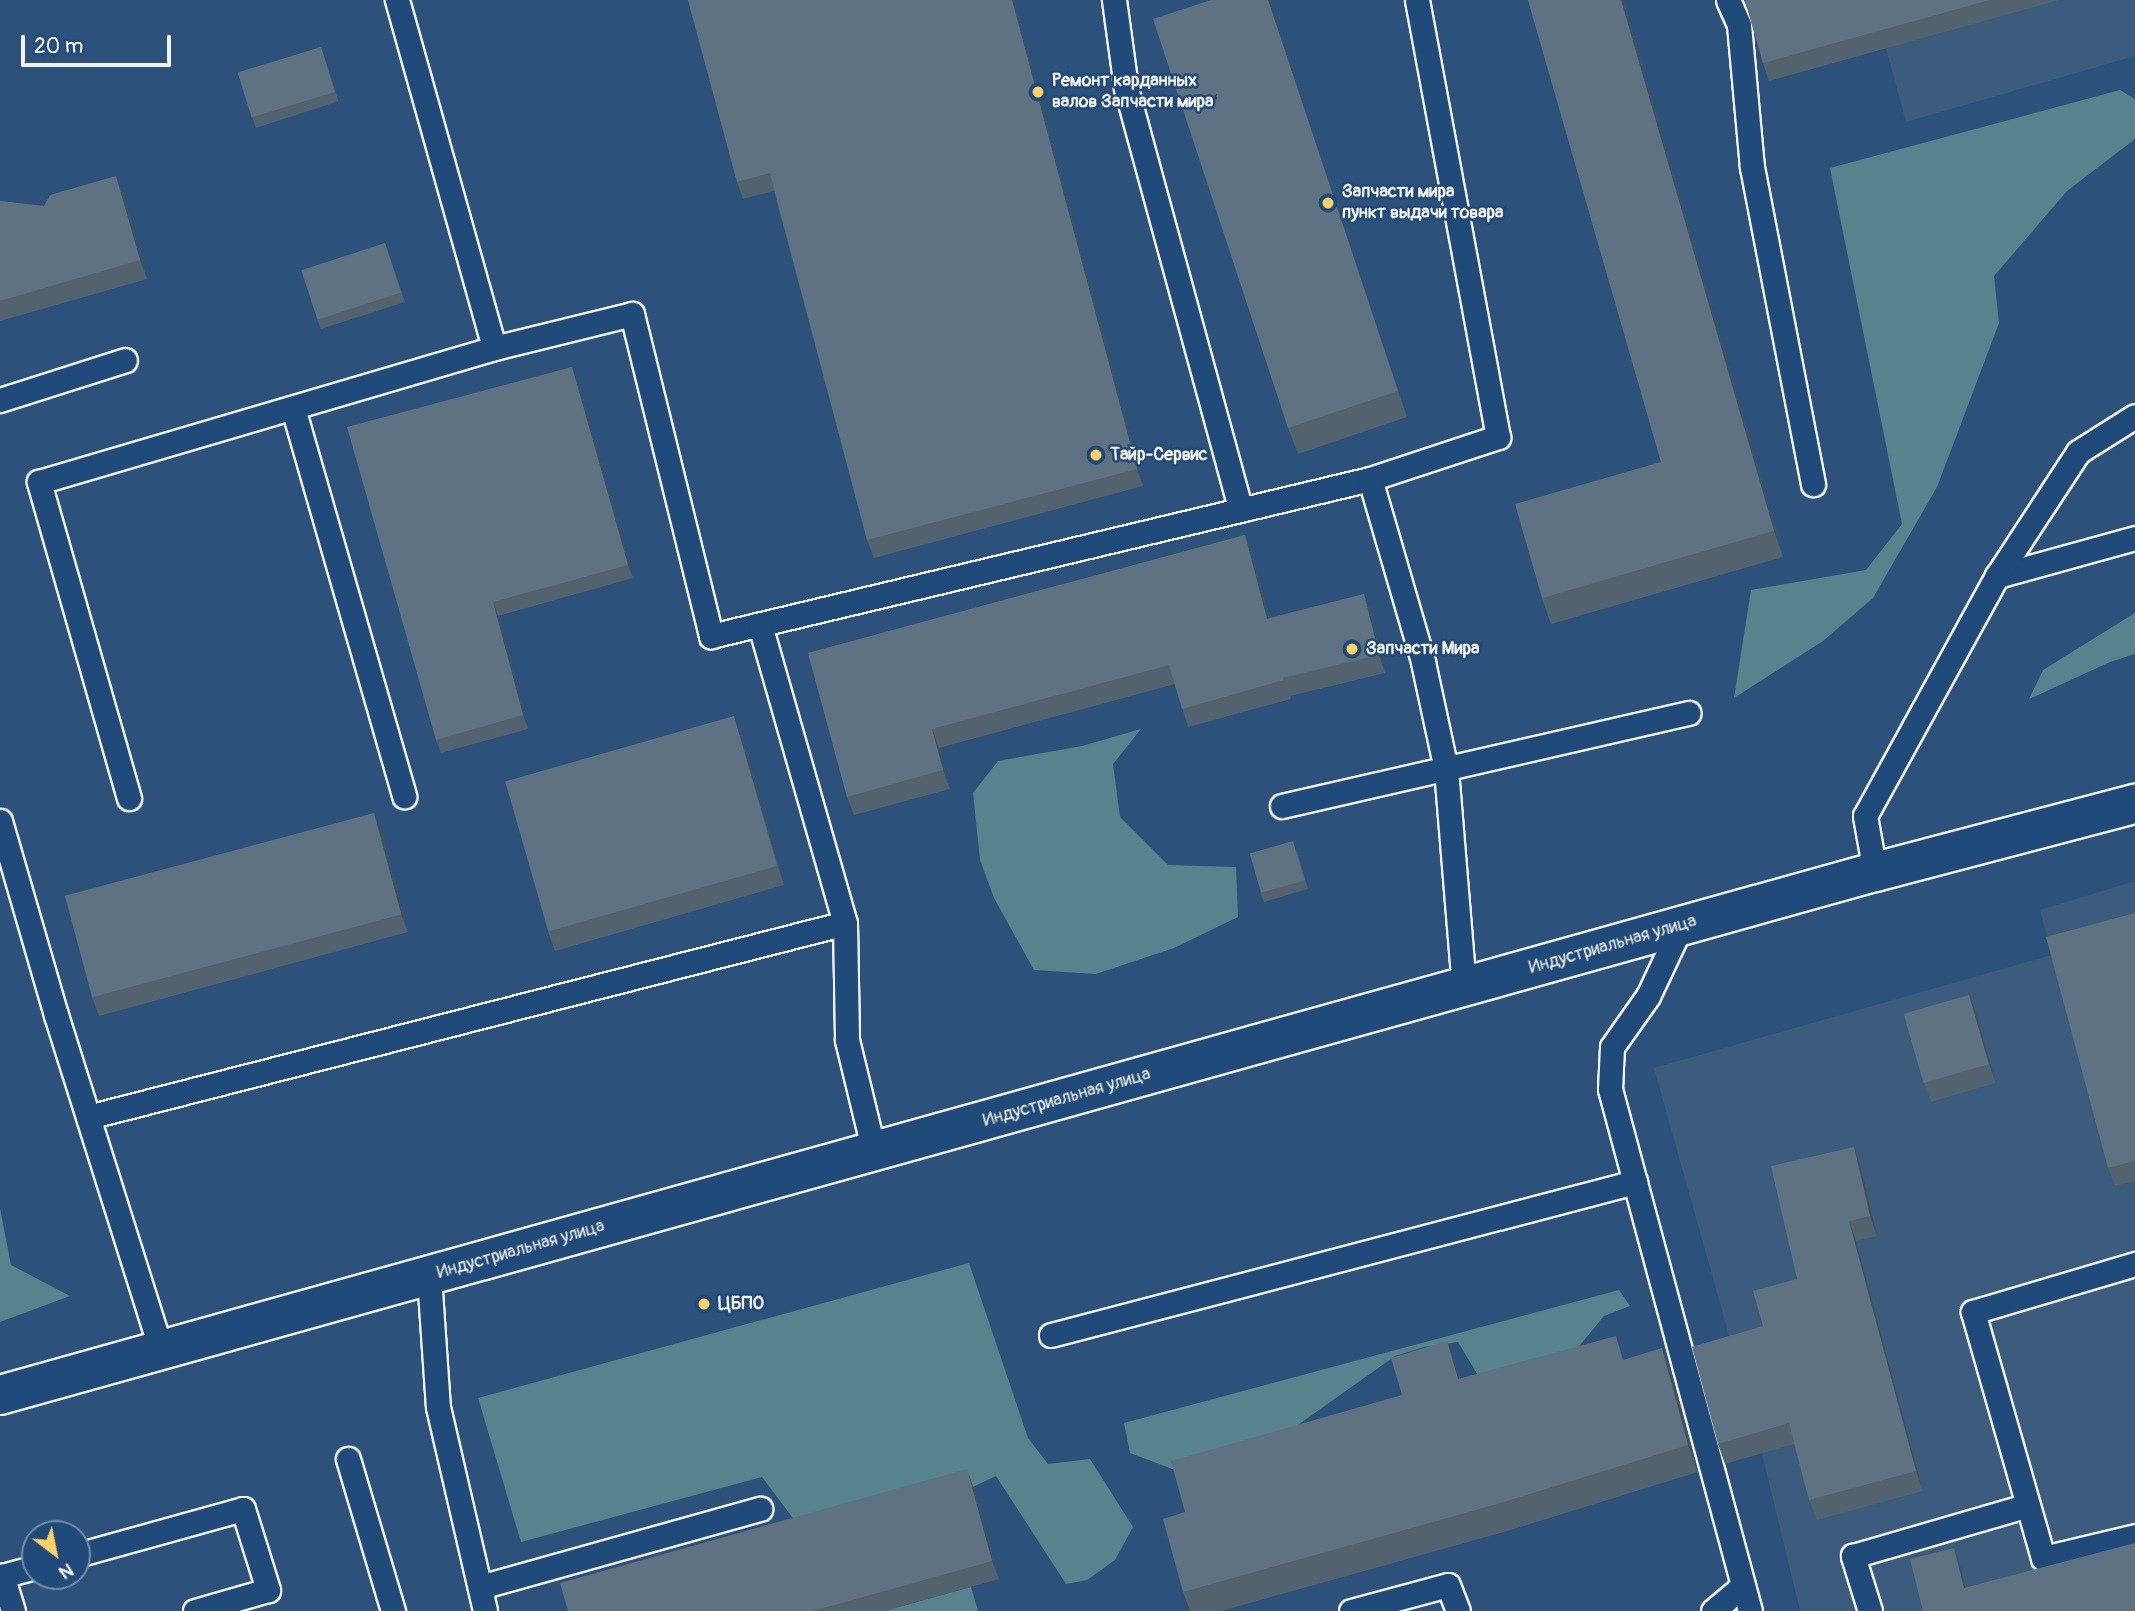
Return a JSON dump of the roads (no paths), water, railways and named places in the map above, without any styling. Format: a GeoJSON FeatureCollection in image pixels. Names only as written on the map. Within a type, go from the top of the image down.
{"type":"FeatureCollection","features":[{"type":"Feature","properties":{"kind":"main road","name":"Индустриальная улица"},"geometry":{"type":"LineString","coordinates":[[0,1395],[1875,872],[2135,804]]}},
{"type":"Feature","properties":{"kind":"lane"},"geometry":{"type":"LineString","coordinates":[[397,0],[494,348]]}},
{"type":"Feature","properties":{"kind":"lane"},"geometry":{"type":"LineString","coordinates":[[1114,0],[1126,88],[1241,510]]}},
{"type":"Feature","properties":{"kind":"lane"},"geometry":{"type":"LineString","coordinates":[[129,798],[39,482],[494,348],[632,314],[711,636],[1370,479],[1497,437],[1417,0]]}},
{"type":"Feature","properties":{"kind":"lane"},"geometry":{"type":"LineString","coordinates":[[1728,0],[1739,25],[1752,167],[1813,484]]}},
{"type":"Feature","properties":{"kind":"lane"},"geometry":{"type":"LineString","coordinates":[[0,400],[125,360]]}},
{"type":"Feature","properties":{"kind":"lane"},"geometry":{"type":"LineString","coordinates":[[293,408],[404,796]]}},
{"type":"Feature","properties":{"kind":"lane"},"geometry":{"type":"LineString","coordinates":[[1875,872],[1865,816],[1997,576],[2078,452],[2135,416]]}},
{"type":"Feature","properties":{"kind":"lane"},"geometry":{"type":"LineString","coordinates":[[1370,479],[1423,662],[1446,769],[1464,986]]}},
{"type":"Feature","properties":{"kind":"lane"},"geometry":{"type":"LineString","coordinates":[[1997,576],[2135,538]]}},
{"type":"Feature","properties":{"kind":"lane"},"geometry":{"type":"LineString","coordinates":[[760,625],[845,923],[847,1040],[874,1152]]}},
{"type":"Feature","properties":{"kind":"lane"},"geometry":{"type":"LineString","coordinates":[[1282,806],[1689,713]]}},
{"type":"Feature","properties":{"kind":"lane"},"geometry":{"type":"LineString","coordinates":[[0,821],[161,1350]]}},
{"type":"Feature","properties":{"kind":"lane"},"geometry":{"type":"LineString","coordinates":[[88,1117],[845,923]]}},
{"type":"Feature","properties":{"kind":"lane"},"geometry":{"type":"LineString","coordinates":[[1681,926],[1648,996],[1612,1047],[1610,1089],[1750,1611]]}},
{"type":"Feature","properties":{"kind":"lane"},"geometry":{"type":"LineString","coordinates":[[1051,1335],[1635,1182]]}},
{"type":"Feature","properties":{"kind":"lane"},"geometry":{"type":"LineString","coordinates":[[2135,1264],[1973,1311],[2043,1558],[2135,1536]]}},
{"type":"Feature","properties":{"kind":"lane"},"geometry":{"type":"LineString","coordinates":[[429,1276],[438,1407],[483,1610]]}},
{"type":"Feature","properties":{"kind":"lane"},"geometry":{"type":"LineString","coordinates":[[348,1459],[393,1611]]}},
{"type":"Feature","properties":{"kind":"lane"},"geometry":{"type":"LineString","coordinates":[[1870,1611],[1853,1556],[2028,1505]]}},
{"type":"Feature","properties":{"kind":"lane"},"geometry":{"type":"LineString","coordinates":[[91,1551],[243,1509],[268,1590],[195,1611]]}},
{"type":"Feature","properties":{"kind":"lane"},"geometry":{"type":"LineString","coordinates":[[480,1587],[760,1509]]}},
{"type":"Feature","properties":{"kind":"lane"},"geometry":{"type":"LineString","coordinates":[[13,1611],[2,1576],[21,1571]]}},
{"type":"Feature","properties":{"kind":"lane"},"geometry":{"type":"LineString","coordinates":[[1351,1611],[1448,1585],[1458,1611]]}},
{"type":"Feature","properties":{"kind":"lane"},"geometry":{"type":"LineString","coordinates":[[1713,1611],[1742,1587]]}},
{"type":"Feature","properties":{"kind":"place","name":"Ремонт карданных валов Запчасти мира"},"geometry":{"type":"Point","coordinates":[1038,92]}},
{"type":"Feature","properties":{"kind":"place","name":"Запчасти мира пункт выдачи товара"},"geometry":{"type":"Point","coordinates":[1328,203]}},
{"type":"Feature","properties":{"kind":"place","name":"Тайр-Сервис"},"geometry":{"type":"Point","coordinates":[1096,455]}},
{"type":"Feature","properties":{"kind":"place","name":"Запчасти Мира"},"geometry":{"type":"Point","coordinates":[1352,649]}},
{"type":"Feature","properties":{"kind":"place","name":"ЦБПО"},"geometry":{"type":"Point","coordinates":[704,1304]}}]}
